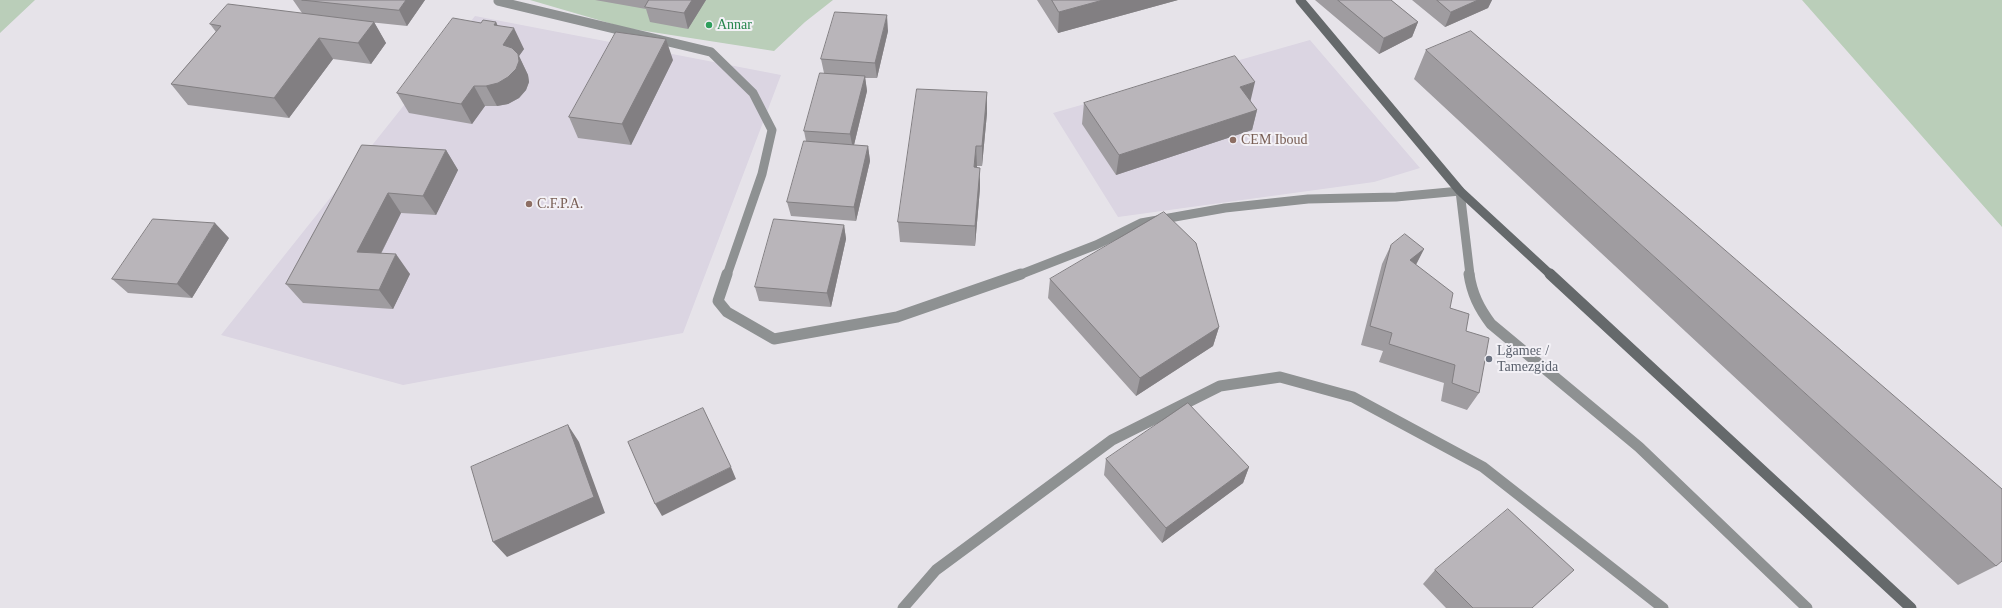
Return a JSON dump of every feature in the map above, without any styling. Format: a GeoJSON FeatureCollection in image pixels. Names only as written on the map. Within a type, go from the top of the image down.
{"type":"FeatureCollection","features":[{"type":"Feature","properties":{"kind":"main road"},"geometry":{"type":"LineString","coordinates":[[1300,0],[1356,69],[1460,191],[1911,608]]}},
{"type":"Feature","properties":{"kind":"street"},"geometry":{"type":"LineString","coordinates":[[498,1],[711,52],[753,93],[772,130],[762,174],[718,301],[727,312],[774,339],[897,317],[1014,277],[1096,246],[1141,223],[1225,208],[1308,199],[1396,197],[1460,191],[1471,288],[1477,304],[1491,324],[1639,447],[1807,608]]}},
{"type":"Feature","properties":{"kind":"street"},"geometry":{"type":"LineString","coordinates":[[903,608],[936,570],[1112,440],[1220,386],[1280,377],[1353,397],[1483,467],[1663,608]]}},
{"type":"Feature","properties":{"kind":"shaded area","name":"C.F.P.A."},"geometry":{"type":"Polygon","coordinates":[[[475,16],[781,75],[683,333],[403,385],[221,335],[475,16]]]}},
{"type":"Feature","properties":{"kind":"shaded area","name":"CEM Iboud"},"geometry":{"type":"Polygon","coordinates":[[[1310,40],[1420,168],[1374,182],[1118,217],[1053,113],[1310,40]]]}},
{"type":"Feature","properties":{"kind":"green space"},"geometry":{"type":"Polygon","coordinates":[[[0,0],[35,0],[0,33],[0,0]]]}},
{"type":"Feature","properties":{"kind":"green space","name":"Annar"},"geometry":{"type":"Polygon","coordinates":[[[530,0],[833,0],[805,22],[774,51],[626,28],[530,0]]]}},
{"type":"Feature","properties":{"kind":"green space"},"geometry":{"type":"Polygon","coordinates":[[[1802,0],[2002,0],[2002,227],[1802,0]]]}},
{"type":"Feature","properties":{"kind":"building"},"geometry":{"type":"Polygon","coordinates":[[[302,0],[406,0],[399,10],[302,0]]]}},
{"type":"Feature","properties":{"kind":"building"},"geometry":{"type":"Polygon","coordinates":[[[649,0],[692,0],[684,13],[645,7],[649,0]]]}},
{"type":"Feature","properties":{"kind":"building"},"geometry":{"type":"Polygon","coordinates":[[[1052,0],[1103,0],[1059,12],[1052,0]]]}},
{"type":"Feature","properties":{"kind":"building"},"geometry":{"type":"Polygon","coordinates":[[[1338,0],[1391,0],[1418,22],[1384,38],[1338,0]]]}},
{"type":"Feature","properties":{"kind":"building"},"geometry":{"type":"Polygon","coordinates":[[[1437,0],[1478,0],[1451,12],[1437,0]]]}},
{"type":"Feature","properties":{"kind":"building"},"geometry":{"type":"Polygon","coordinates":[[[228,4],[374,22],[358,43],[319,38],[274,98],[171,84],[221,26],[210,24],[228,4]]]}},
{"type":"Feature","properties":{"kind":"building"},"geometry":{"type":"Polygon","coordinates":[[[835,12],[887,15],[875,63],[821,59],[835,12]]]}},
{"type":"Feature","properties":{"kind":"building"},"geometry":{"type":"Polygon","coordinates":[[[453,18],[481,23],[483,20],[496,22],[494,25],[514,28],[503,45],[512,48],[518,54],[519,61],[516,69],[508,77],[498,83],[486,86],[474,86],[461,104],[397,93],[453,18]]]}},
{"type":"Feature","properties":{"kind":"building"},"geometry":{"type":"Polygon","coordinates":[[[1471,31],[2002,489],[2002,561],[1996,566],[1426,50],[1471,31]]]}},
{"type":"Feature","properties":{"kind":"building"},"geometry":{"type":"Polygon","coordinates":[[[616,32],[666,39],[622,124],[569,117],[616,32]]]}},
{"type":"Feature","properties":{"kind":"building"},"geometry":{"type":"Polygon","coordinates":[[[1235,56],[1255,82],[1240,87],[1257,110],[1119,155],[1084,103],[1235,56]]]}},
{"type":"Feature","properties":{"kind":"building"},"geometry":{"type":"Polygon","coordinates":[[[820,73],[865,76],[850,134],[804,131],[820,73]]]}},
{"type":"Feature","properties":{"kind":"building"},"geometry":{"type":"Polygon","coordinates":[[[917,89],[987,92],[982,146],[976,146],[974,167],[980,168],[975,226],[898,222],[917,89]]]}},
{"type":"Feature","properties":{"kind":"building"},"geometry":{"type":"Polygon","coordinates":[[[804,141],[868,146],[854,207],[787,202],[804,141]]]}},
{"type":"Feature","properties":{"kind":"building"},"geometry":{"type":"Polygon","coordinates":[[[362,145],[446,150],[423,196],[388,193],[357,252],[396,254],[379,290],[286,284],[362,145]]]}},
{"type":"Feature","properties":{"kind":"building"},"geometry":{"type":"Polygon","coordinates":[[[1164,212],[1196,243],[1219,327],[1140,378],[1050,279],[1164,212]]]}},
{"type":"Feature","properties":{"kind":"building"},"geometry":{"type":"Polygon","coordinates":[[[153,219],[215,223],[177,284],[112,279],[153,219]]]}},
{"type":"Feature","properties":{"kind":"building"},"geometry":{"type":"Polygon","coordinates":[[[774,219],[844,225],[827,293],[755,287],[774,219]]]}},
{"type":"Feature","properties":{"kind":"building"},"geometry":{"type":"Polygon","coordinates":[[[1405,234],[1424,249],[1410,260],[1453,293],[1450,308],[1469,314],[1466,331],[1489,338],[1479,393],[1452,383],[1455,365],[1389,344],[1392,333],[1370,326],[1391,245],[1405,234]]]}},
{"type":"Feature","properties":{"kind":"building"},"geometry":{"type":"Polygon","coordinates":[[[1188,403],[1249,467],[1166,528],[1106,459],[1188,403]]]}},
{"type":"Feature","properties":{"kind":"building"},"geometry":{"type":"Polygon","coordinates":[[[703,408],[731,467],[655,504],[628,442],[703,408]]]}},
{"type":"Feature","properties":{"kind":"building"},"geometry":{"type":"Polygon","coordinates":[[[568,425],[594,497],[493,542],[471,467],[568,425]]]}},
{"type":"Feature","properties":{"kind":"building"},"geometry":{"type":"Polygon","coordinates":[[[1508,509],[1574,570],[1532,608],[1473,608],[1435,570],[1508,509]]]}},
{"type":"Feature","properties":{"kind":"place","name":"Annar"},"geometry":{"type":"Point","coordinates":[709,25]}},
{"type":"Feature","properties":{"kind":"place","name":"CEM Iboud"},"geometry":{"type":"Point","coordinates":[1233,140]}},
{"type":"Feature","properties":{"kind":"place","name":"C.F.P.A."},"geometry":{"type":"Point","coordinates":[529,204]}},
{"type":"Feature","properties":{"kind":"place","name":"Lǧameɛ / Tamezgida"},"geometry":{"type":"Point","coordinates":[1489,359]}}]}
